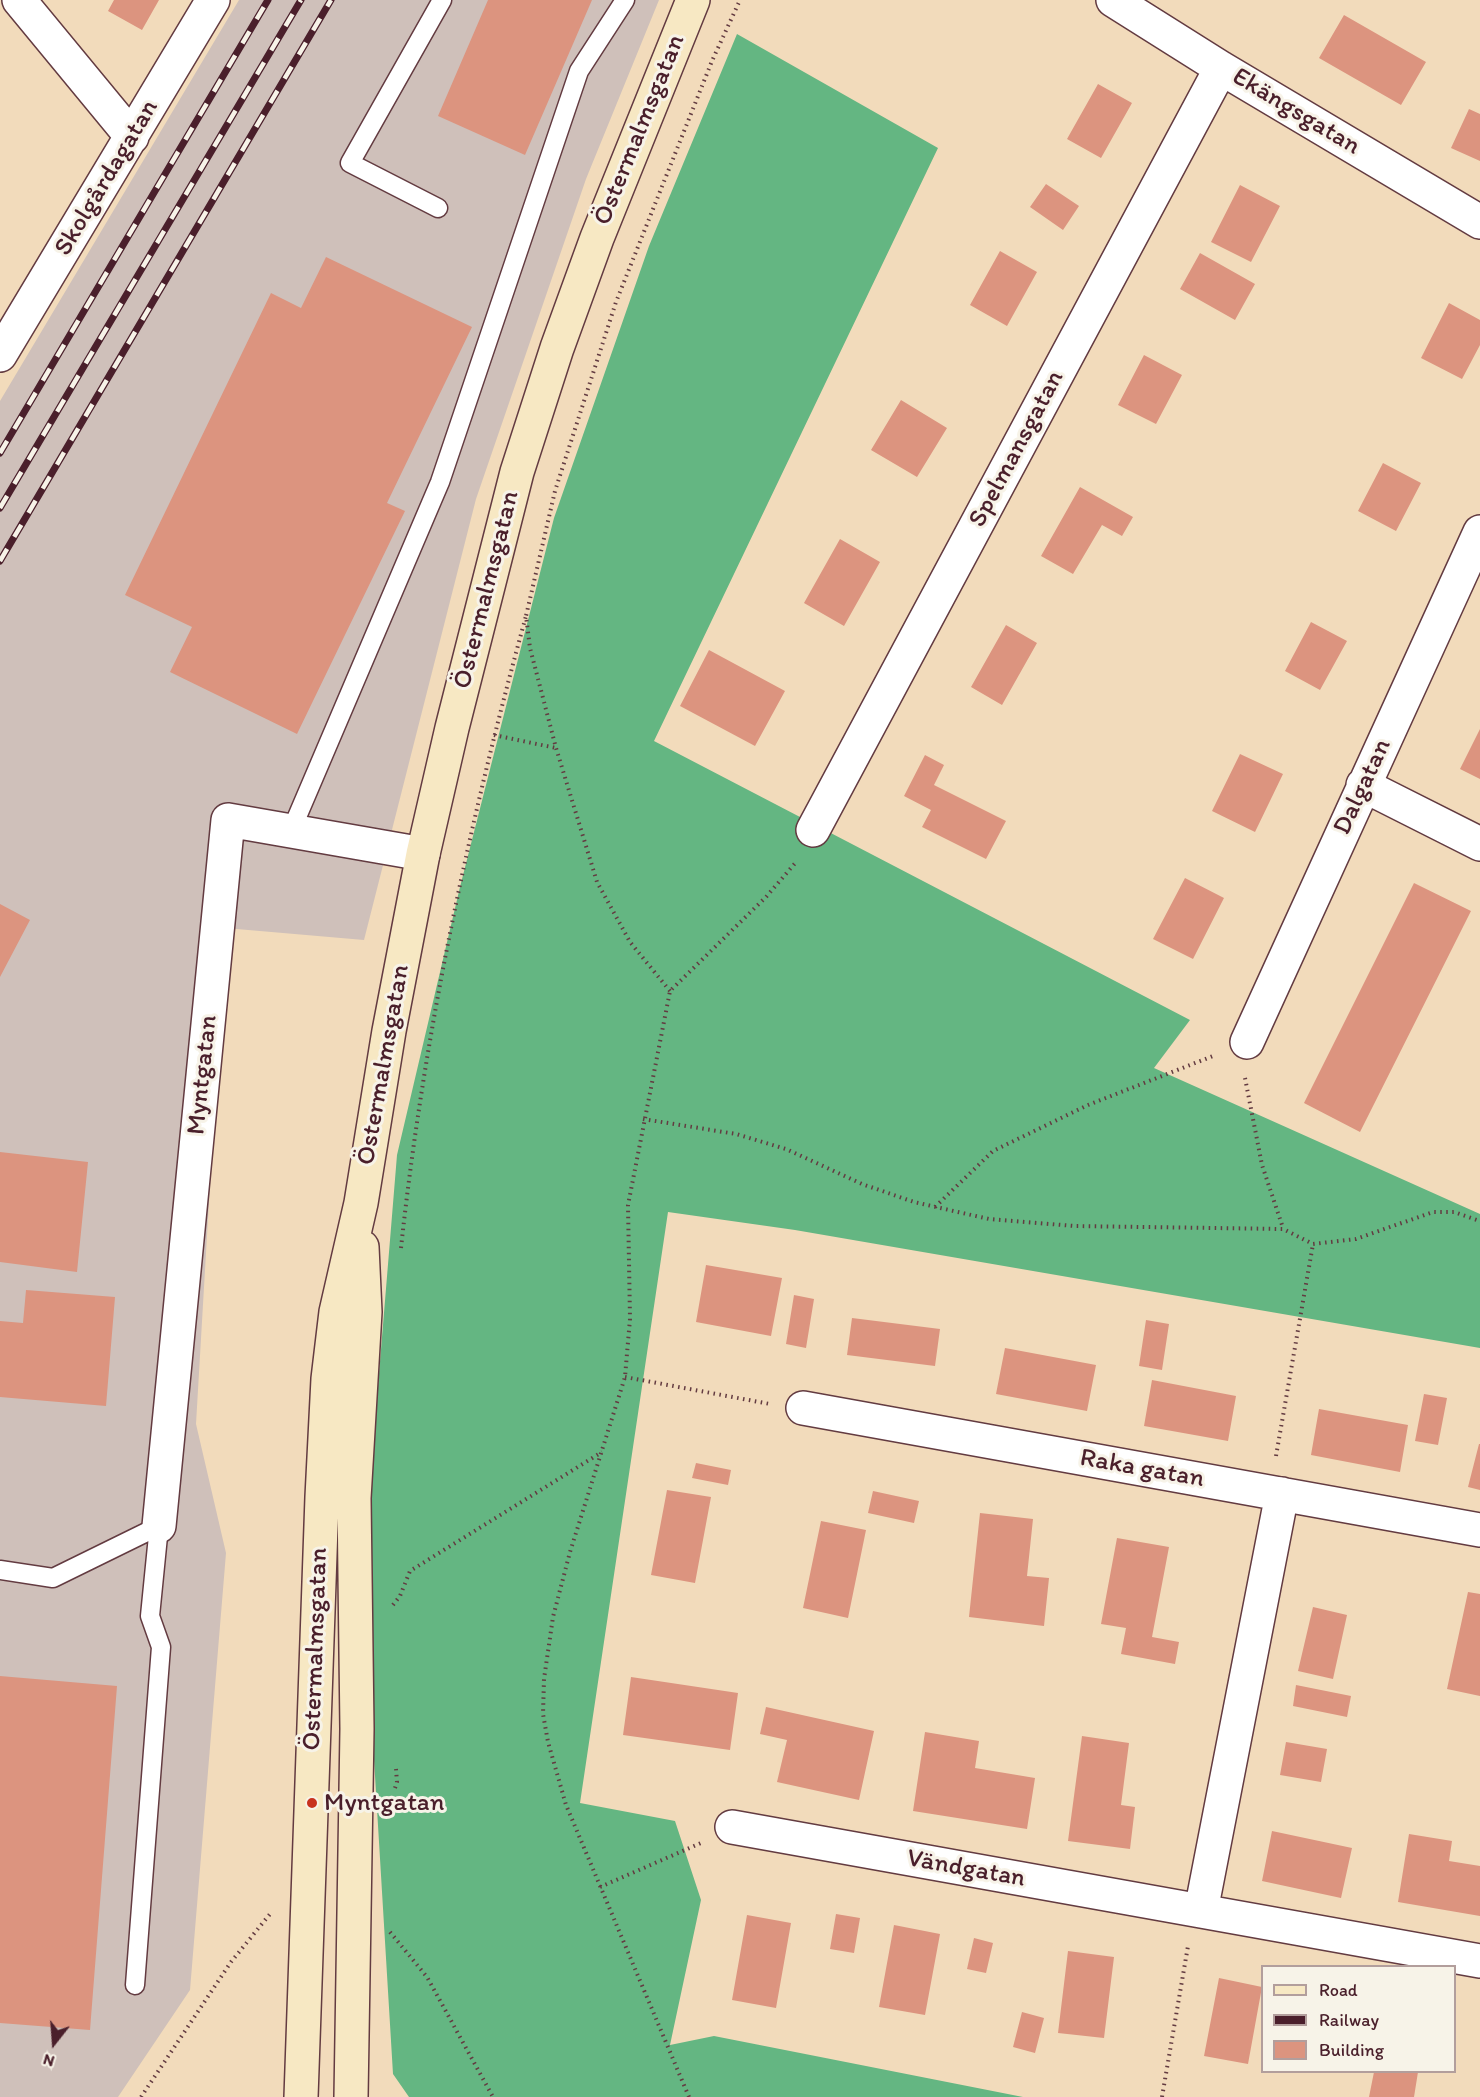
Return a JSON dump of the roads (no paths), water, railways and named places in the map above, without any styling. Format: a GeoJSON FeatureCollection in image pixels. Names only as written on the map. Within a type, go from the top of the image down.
{"type":"FeatureCollection","features":[{"type":"Feature","properties":{"kind":"main road","name":"Östermalmsgatan"},"geometry":{"type":"LineString","coordinates":[[301,2097],[321,1520],[328,1379],[336,1312],[361,1203],[389,1031],[423,854],[452,728],[517,472],[557,348],[597,238],[693,0]]}},
{"type":"Feature","properties":{"kind":"main road","name":"Östermalmsgatan"},"geometry":{"type":"LineString","coordinates":[[351,2097],[357,1729],[354,1498],[365,1312],[361,1203]]}},
{"type":"Feature","properties":{"kind":"street"},"geometry":{"type":"LineString","coordinates":[[19,0],[132,137]]}},
{"type":"Feature","properties":{"kind":"street","name":"Skolgårdagatan"},"geometry":{"type":"LineString","coordinates":[[0,355],[213,0]]}},
{"type":"Feature","properties":{"kind":"street","name":"Ekängsgatan"},"geometry":{"type":"LineString","coordinates":[[1132,5],[1221,68],[1480,222]]}},
{"type":"Feature","properties":{"kind":"street","name":"Spelmansgatan"},"geometry":{"type":"LineString","coordinates":[[813,830],[1221,68]]}},
{"type":"Feature","properties":{"kind":"street","name":"Dalgatan"},"geometry":{"type":"LineString","coordinates":[[1247,1042],[1480,532]]}},
{"type":"Feature","properties":{"kind":"street"},"geometry":{"type":"LineString","coordinates":[[1363,785],[1480,844]]}},
{"type":"Feature","properties":{"kind":"street","name":"Myntgatan"},"geometry":{"type":"LineString","coordinates":[[159,1526],[228,820],[423,854]]}},
{"type":"Feature","properties":{"kind":"street","name":"Raka gatan"},"geometry":{"type":"LineString","coordinates":[[803,1408],[1480,1530]]}},
{"type":"Feature","properties":{"kind":"street"},"geometry":{"type":"LineString","coordinates":[[1198,1910],[1282,1494]]}},
{"type":"Feature","properties":{"kind":"street","name":"Vändgatan"},"geometry":{"type":"LineString","coordinates":[[732,1827],[1480,1961]]}},
{"type":"Feature","properties":{"kind":"lane"},"geometry":{"type":"LineString","coordinates":[[438,208],[350,162],[442,0]]}},
{"type":"Feature","properties":{"kind":"lane"},"geometry":{"type":"LineString","coordinates":[[291,831],[440,482],[579,71],[625,0]]}},
{"type":"Feature","properties":{"kind":"lane"},"geometry":{"type":"LineString","coordinates":[[0,1570],[52,1578],[159,1526]]}},
{"type":"Feature","properties":{"kind":"lane"},"geometry":{"type":"LineString","coordinates":[[135,1985],[161,1647],[150,1617],[159,1526]]}},
{"type":"Feature","properties":{"kind":"railway"},"geometry":{"type":"LineString","coordinates":[[0,453],[268,0]]}},
{"type":"Feature","properties":{"kind":"railway"},"geometry":{"type":"LineString","coordinates":[[0,508],[301,0]]}},
{"type":"Feature","properties":{"kind":"railway"},"geometry":{"type":"LineString","coordinates":[[0,561],[331,0]]}},
{"type":"Feature","properties":{"kind":"place","name":"Myntgatan"},"geometry":{"type":"Point","coordinates":[312,1803]}}]}
